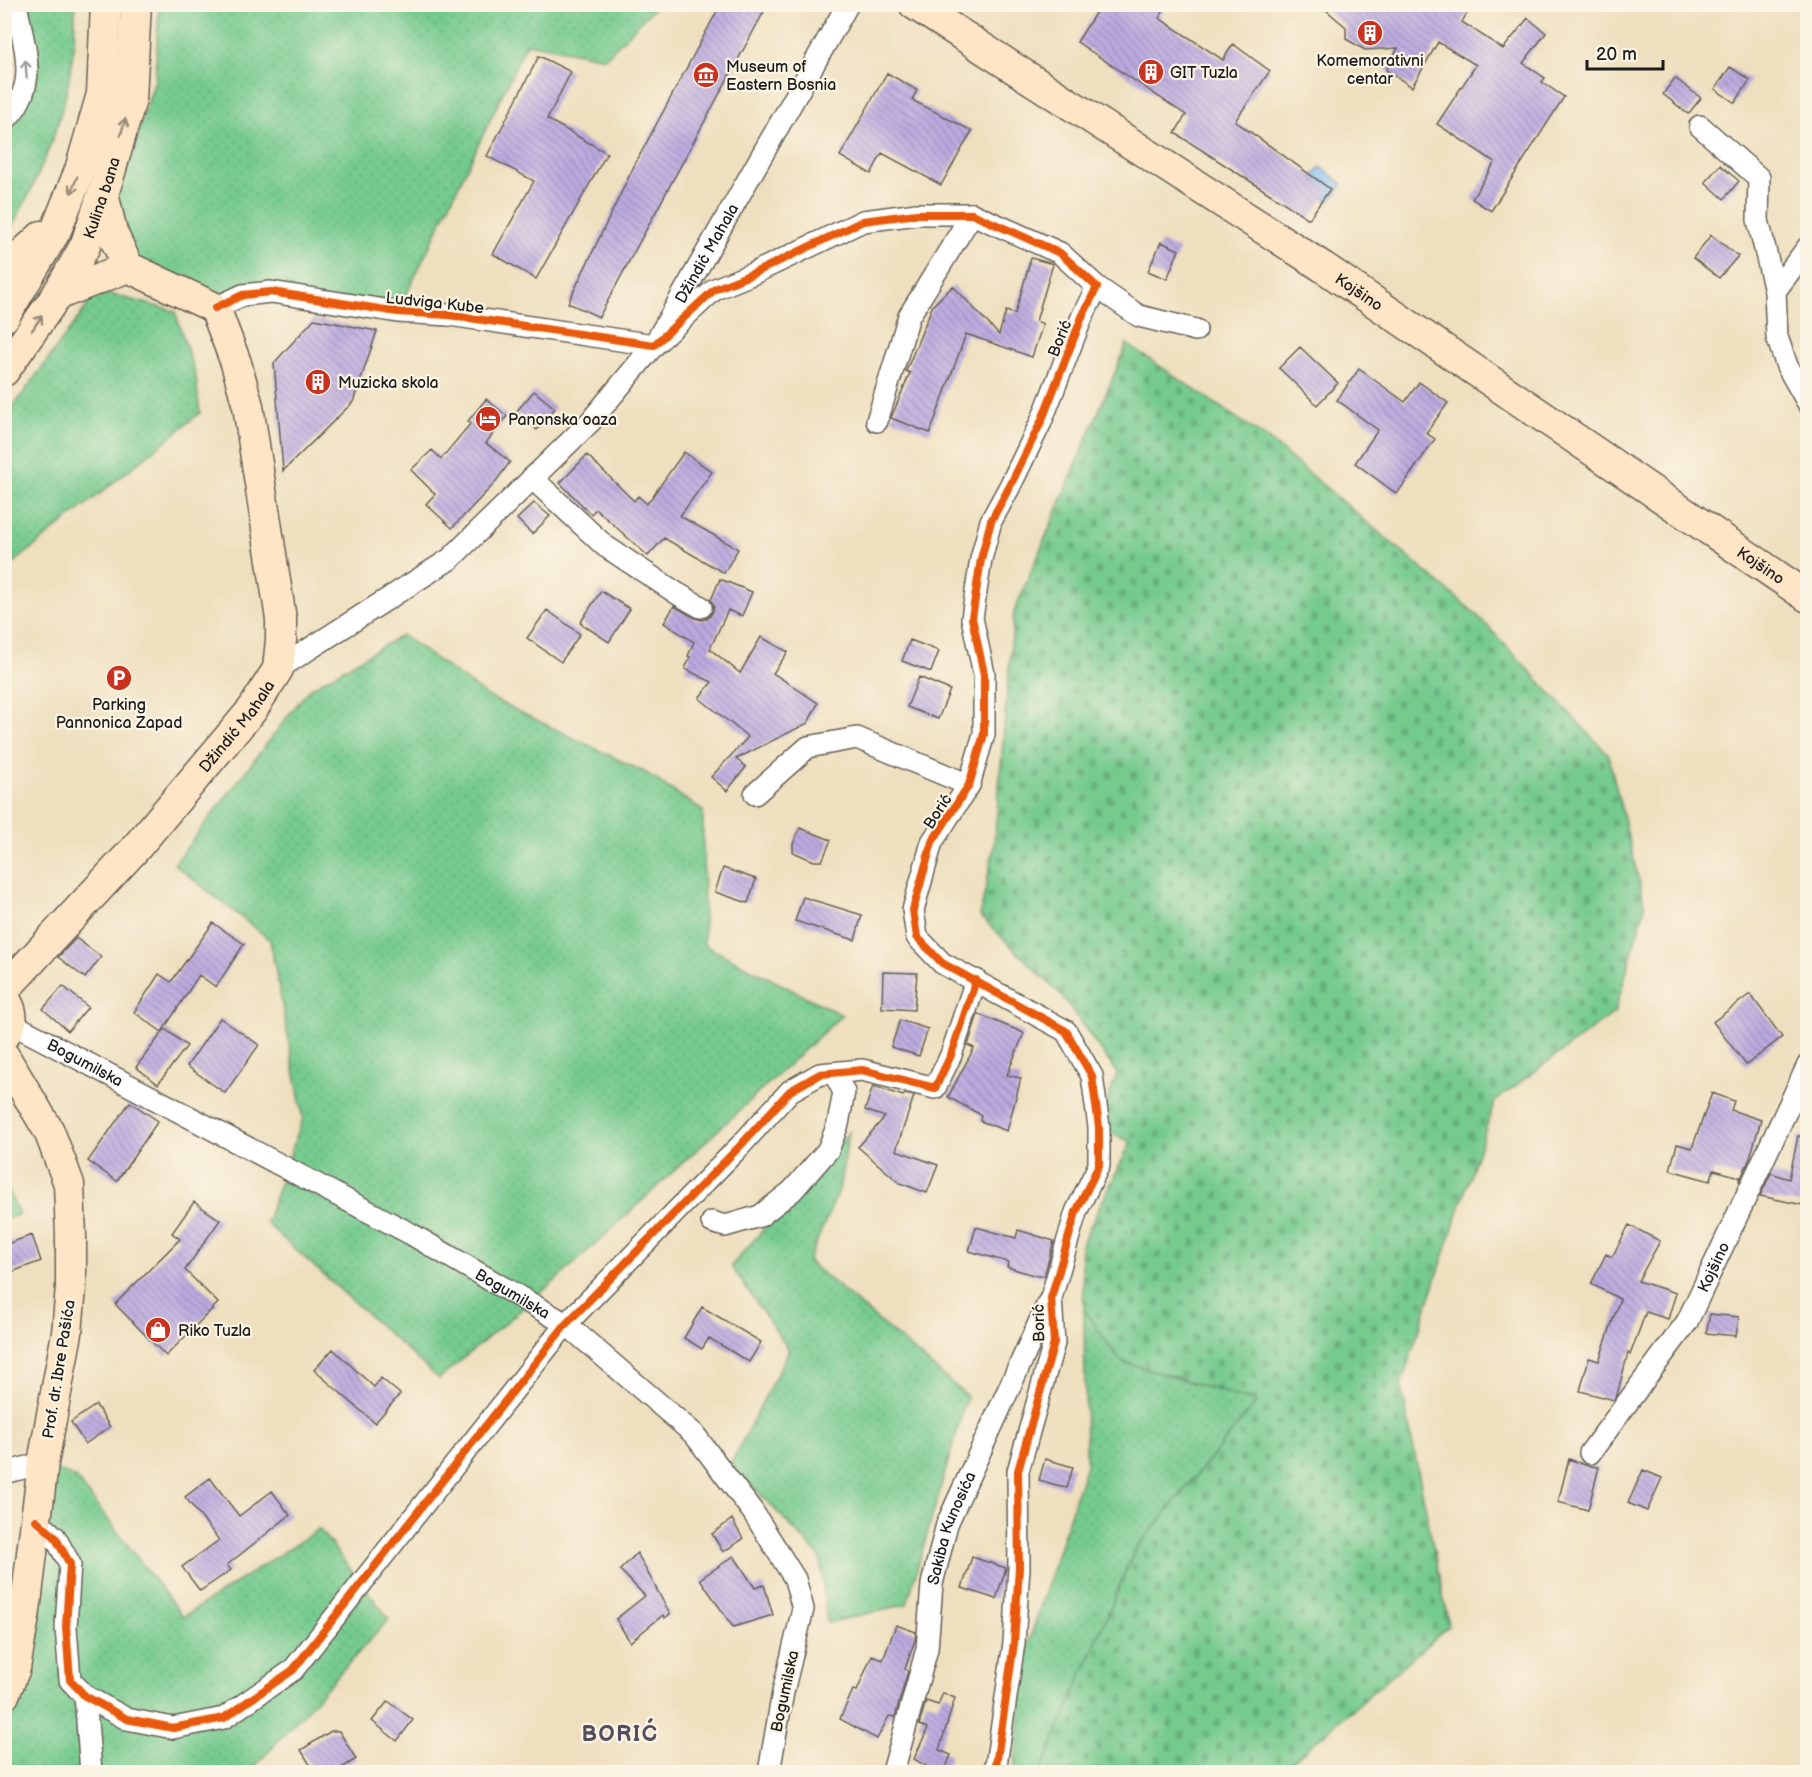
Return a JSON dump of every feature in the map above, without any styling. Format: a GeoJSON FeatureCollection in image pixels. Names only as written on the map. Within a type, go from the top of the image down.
{"type":"FeatureCollection","features":[{"type":"Feature","properties":{"kind":"street"},"geometry":{"type":"LineString","coordinates":[[4,121],[24,95],[28,74],[16,4]]}},
{"type":"Feature","properties":{"kind":"street","name":"Kulina bana"},"geometry":{"type":"LineString","coordinates":[[4,317],[56,230],[80,170],[102,94],[106,4]]}},
{"type":"Feature","properties":{"kind":"street","name":"Kulina bana"},"geometry":{"type":"LineString","coordinates":[[4,371],[57,296],[85,246],[131,99],[136,4]]}},
{"type":"Feature","properties":{"kind":"street","name":"Džindić Mahala"},"geometry":{"type":"LineString","coordinates":[[4,990],[134,850],[252,710],[278,669],[450,559],[590,422],[654,345],[848,4]]}},
{"type":"Feature","properties":{"kind":"street","name":"Kojšino"},"geometry":{"type":"LineString","coordinates":[[914,4],[1323,267],[1804,587]]}},
{"type":"Feature","properties":{"kind":"street"},"geometry":{"type":"LineString","coordinates":[[1700,126],[1759,178],[1758,220],[1775,291],[1777,337],[1787,366],[1808,403]]}},
{"type":"Feature","properties":{"kind":"street"},"geometry":{"type":"LineString","coordinates":[[103,192],[112,232],[128,267],[215,308],[236,363],[248,406],[281,619],[278,669]]}},
{"type":"Feature","properties":{"kind":"street"},"geometry":{"type":"LineString","coordinates":[[877,421],[909,316],[972,213]]}},
{"type":"Feature","properties":{"kind":"street"},"geometry":{"type":"LineString","coordinates":[[654,345],[715,289],[752,274],[863,221],[917,214],[972,213],[1060,253],[1097,287],[1139,316],[1196,330]]}},
{"type":"Feature","properties":{"kind":"street"},"geometry":{"type":"LineString","coordinates":[[4,271],[63,214]]}},
{"type":"Feature","properties":{"kind":"street"},"geometry":{"type":"LineString","coordinates":[[1775,291],[1808,247]]}},
{"type":"Feature","properties":{"kind":"street"},"geometry":{"type":"LineString","coordinates":[[57,296],[128,267]]}},
{"type":"Feature","properties":{"kind":"street","name":"Borić"},"geometry":{"type":"LineString","coordinates":[[995,1773],[1014,1643],[1018,1568],[1018,1471],[1054,1343],[1051,1298],[1076,1212],[1099,1165],[1099,1127],[1092,1076],[1066,1031],[942,963],[917,937],[913,910],[932,842],[969,785],[984,734],[984,674],[972,618],[981,559],[991,521],[1041,422],[1082,317],[1097,287]]}},
{"type":"Feature","properties":{"kind":"street","name":"Ludviga Kube"},"geometry":{"type":"LineString","coordinates":[[215,308],[243,295],[271,292],[399,312],[449,315],[654,345]]}},
{"type":"Feature","properties":{"kind":"street"},"geometry":{"type":"LineString","coordinates":[[532,478],[605,546],[701,607]]}},
{"type":"Feature","properties":{"kind":"street"},"geometry":{"type":"LineString","coordinates":[[755,794],[808,747],[857,738],[969,785]]}},
{"type":"Feature","properties":{"kind":"street"},"geometry":{"type":"LineString","coordinates":[[36,1520],[55,1537],[70,1564],[66,1627],[70,1680],[85,1696],[127,1719],[173,1728],[224,1718],[293,1670],[566,1324],[740,1146],[790,1091],[820,1074],[862,1070],[935,1088],[951,1055],[976,980]]}},
{"type":"Feature","properties":{"kind":"street","name":"Bogumilska"},"geometry":{"type":"LineString","coordinates":[[7,1018],[411,1234],[566,1324],[694,1434],[753,1512],[795,1579],[802,1609],[783,1692],[769,1773]]}},
{"type":"Feature","properties":{"kind":"street","name":"Prof. dr. Ibre Pašića"},"geometry":{"type":"LineString","coordinates":[[4,1056],[49,1131],[69,1184],[71,1287],[67,1333],[42,1463],[25,1611],[15,1668],[4,1695]]}},
{"type":"Feature","properties":{"kind":"street","name":"Kojšino"},"geometry":{"type":"LineString","coordinates":[[1590,1453],[1687,1322],[1808,1065]]}},
{"type":"Feature","properties":{"kind":"street"},"geometry":{"type":"LineString","coordinates":[[712,1222],[725,1226],[760,1216],[792,1191],[828,1150],[838,1124],[844,1092],[834,1073]]}},
{"type":"Feature","properties":{"kind":"street","name":"Sakiba Kunosića"},"geometry":{"type":"LineString","coordinates":[[893,1773],[927,1649],[932,1584],[947,1524],[1051,1298]]}},
{"type":"Feature","properties":{"kind":"street"},"geometry":{"type":"LineString","coordinates":[[4,1473],[42,1463]]}},
{"type":"Feature","properties":{"kind":"street"},"geometry":{"type":"LineString","coordinates":[[85,1696],[92,1773]]}},
{"type":"Feature","properties":{"kind":"green space"},"geometry":{"type":"Polygon","coordinates":[[[28,5],[75,5],[74,45],[70,75],[58,124],[29,195],[5,238],[5,133],[33,90],[38,69],[28,5]]]}},
{"type":"Feature","properties":{"kind":"green space"},"geometry":{"type":"Polygon","coordinates":[[[159,5],[657,5],[605,58],[527,43],[398,312],[271,292],[215,308],[128,267],[109,220],[155,80],[159,5]]]}},
{"type":"Feature","properties":{"kind":"green space"},"geometry":{"type":"Polygon","coordinates":[[[98,291],[175,311],[196,377],[200,413],[5,570],[5,415],[98,291]]]}},
{"type":"Feature","properties":{"kind":"green space"},"geometry":{"type":"Polygon","coordinates":[[[1127,344],[1268,439],[1477,615],[1608,754],[1645,906],[1615,1012],[1495,1101],[1401,1385],[1449,1626],[1280,1772],[1041,1772],[1135,1550],[1257,1402],[1121,1361],[1084,1310],[1081,1245],[1131,1142],[1099,1127],[1117,1073],[1062,996],[980,916],[994,846],[1014,612],[1127,344]]]}},
{"type":"Feature","properties":{"kind":"green space"},"geometry":{"type":"Polygon","coordinates":[[[402,635],[489,697],[646,773],[703,811],[704,945],[842,1015],[562,1275],[439,1379],[266,1223],[303,1118],[270,940],[174,864],[309,689],[402,635]]]}},
{"type":"Feature","properties":{"kind":"green space"},"geometry":{"type":"Polygon","coordinates":[[[849,1132],[839,1190],[808,1261],[967,1396],[907,1604],[827,1623],[820,1557],[731,1463],[789,1350],[731,1266],[849,1132]]]}},
{"type":"Feature","properties":{"kind":"green space"},"geometry":{"type":"Polygon","coordinates":[[[5,1183],[19,1214],[4,1219],[5,1183]]]}},
{"type":"Feature","properties":{"kind":"green space"},"geometry":{"type":"Polygon","coordinates":[[[1084,1310],[1121,1361],[1257,1402],[1135,1550],[1041,1772],[1014,1772],[1027,1648],[1086,1465],[1084,1310]]]}},
{"type":"Feature","properties":{"kind":"green space"},"geometry":{"type":"Polygon","coordinates":[[[43,1463],[76,1478],[183,1617],[319,1529],[389,1619],[250,1772],[5,1772],[4,1695],[43,1463]]]}},
{"type":"Feature","properties":{"kind":"water"},"geometry":{"type":"Polygon","coordinates":[[[1320,167],[1343,184],[1329,202],[1307,185],[1320,167]]]}},
{"type":"Feature","properties":{"kind":"building"},"geometry":{"type":"Polygon","coordinates":[[[721,4],[768,4],[599,317],[568,303],[635,164],[721,4]]]}},
{"type":"Feature","properties":{"kind":"building"},"geometry":{"type":"Polygon","coordinates":[[[1101,4],[1168,4],[1159,18],[1223,60],[1233,44],[1270,71],[1235,121],[1330,189],[1309,219],[1175,133],[1186,115],[1077,42],[1101,4]]]}},
{"type":"Feature","properties":{"kind":"building"},"geometry":{"type":"Polygon","coordinates":[[[1319,4],[1472,4],[1462,22],[1503,49],[1528,18],[1546,33],[1523,63],[1545,78],[1542,82],[1564,97],[1491,211],[1472,199],[1495,162],[1437,124],[1476,65],[1438,42],[1412,87],[1386,70],[1398,48],[1365,50],[1346,39],[1346,27],[1319,4]]]}},
{"type":"Feature","properties":{"kind":"building"},"geometry":{"type":"Polygon","coordinates":[[[539,56],[571,72],[547,119],[607,153],[536,279],[493,254],[534,181],[487,156],[539,56]]]}},
{"type":"Feature","properties":{"kind":"building"},"geometry":{"type":"Polygon","coordinates":[[[1730,67],[1750,80],[1735,103],[1715,89],[1730,67]]]}},
{"type":"Feature","properties":{"kind":"building"},"geometry":{"type":"Polygon","coordinates":[[[887,73],[917,90],[912,100],[972,131],[941,185],[882,153],[871,174],[840,156],[887,73]]]}},
{"type":"Feature","properties":{"kind":"building"},"geometry":{"type":"Polygon","coordinates":[[[1675,78],[1701,98],[1688,114],[1663,94],[1675,78]]]}},
{"type":"Feature","properties":{"kind":"building"},"geometry":{"type":"Polygon","coordinates":[[[1720,165],[1739,181],[1724,199],[1705,182],[1720,165]]]}},
{"type":"Feature","properties":{"kind":"building"},"geometry":{"type":"Polygon","coordinates":[[[1711,235],[1738,256],[1719,278],[1693,258],[1711,235]]]}},
{"type":"Feature","properties":{"kind":"building"},"geometry":{"type":"Polygon","coordinates":[[[1161,242],[1179,250],[1167,279],[1148,271],[1161,242]]]}},
{"type":"Feature","properties":{"kind":"building"},"geometry":{"type":"Polygon","coordinates":[[[1031,258],[1053,264],[1036,321],[1043,324],[1032,357],[966,334],[930,433],[891,418],[910,373],[906,371],[933,305],[953,286],[999,335],[1006,311],[1015,314],[1031,258]]]}},
{"type":"Feature","properties":{"kind":"building","name":"Muzicka skola"},"geometry":{"type":"Polygon","coordinates":[[[314,319],[377,331],[353,402],[283,471],[274,363],[314,319]]]}},
{"type":"Feature","properties":{"kind":"building"},"geometry":{"type":"Polygon","coordinates":[[[1300,347],[1338,383],[1317,405],[1279,368],[1300,347]]]}},
{"type":"Feature","properties":{"kind":"building"},"geometry":{"type":"Polygon","coordinates":[[[1359,369],[1405,402],[1419,382],[1448,403],[1426,433],[1435,439],[1397,494],[1355,463],[1378,430],[1337,400],[1359,369]]]}},
{"type":"Feature","properties":{"kind":"building"},"geometry":{"type":"Polygon","coordinates":[[[534,391],[555,408],[537,430],[516,412],[534,391]]]}},
{"type":"Feature","properties":{"kind":"building"},"geometry":{"type":"Polygon","coordinates":[[[486,399],[507,416],[486,443],[510,462],[494,484],[452,528],[426,504],[435,494],[411,470],[432,450],[441,459],[471,423],[468,421],[486,399]]]}},
{"type":"Feature","properties":{"kind":"building"},"geometry":{"type":"Polygon","coordinates":[[[684,452],[712,472],[680,516],[738,549],[724,573],[664,538],[648,556],[596,509],[591,514],[560,483],[587,455],[634,501],[638,496],[647,504],[684,452]]]}},
{"type":"Feature","properties":{"kind":"building"},"geometry":{"type":"Polygon","coordinates":[[[534,503],[550,516],[532,534],[517,519],[534,503]]]}},
{"type":"Feature","properties":{"kind":"building"},"geometry":{"type":"Polygon","coordinates":[[[720,579],[752,592],[742,616],[728,610],[710,649],[740,673],[761,637],[788,652],[773,673],[818,703],[808,723],[736,759],[746,767],[727,791],[711,777],[748,737],[699,698],[712,682],[685,669],[694,642],[664,623],[674,606],[695,618],[702,620],[708,618],[714,606],[711,600],[720,579]]]}},
{"type":"Feature","properties":{"kind":"building"},"geometry":{"type":"Polygon","coordinates":[[[601,591],[630,609],[609,642],[580,623],[601,591]]]}},
{"type":"Feature","properties":{"kind":"building"},"geometry":{"type":"Polygon","coordinates":[[[547,610],[580,634],[561,662],[527,638],[547,610]]]}},
{"type":"Feature","properties":{"kind":"building"},"geometry":{"type":"Polygon","coordinates":[[[910,640],[939,651],[931,672],[902,661],[910,640]]]}},
{"type":"Feature","properties":{"kind":"building"},"geometry":{"type":"Polygon","coordinates":[[[919,677],[950,690],[938,719],[907,707],[919,677]]]}},
{"type":"Feature","properties":{"kind":"building"},"geometry":{"type":"Polygon","coordinates":[[[800,828],[831,840],[822,861],[814,861],[793,852],[793,844],[800,828]]]}},
{"type":"Feature","properties":{"kind":"building"},"geometry":{"type":"Polygon","coordinates":[[[723,868],[756,879],[748,903],[715,892],[723,868]]]}},
{"type":"Feature","properties":{"kind":"building"},"geometry":{"type":"Polygon","coordinates":[[[803,897],[862,915],[855,940],[795,921],[803,897]]]}},
{"type":"Feature","properties":{"kind":"building"},"geometry":{"type":"Polygon","coordinates":[[[213,923],[244,944],[216,987],[199,975],[162,1032],[134,1012],[159,974],[171,982],[213,923]]]}},
{"type":"Feature","properties":{"kind":"building"},"geometry":{"type":"Polygon","coordinates":[[[76,938],[101,957],[85,978],[58,957],[76,938]]]}},
{"type":"Feature","properties":{"kind":"building"},"geometry":{"type":"Polygon","coordinates":[[[883,972],[917,973],[914,1010],[882,1008],[883,972]]]}},
{"type":"Feature","properties":{"kind":"building"},"geometry":{"type":"Polygon","coordinates":[[[63,986],[88,1007],[68,1031],[43,1009],[63,986]]]}},
{"type":"Feature","properties":{"kind":"building"},"geometry":{"type":"Polygon","coordinates":[[[1750,994],[1782,1037],[1746,1065],[1713,1022],[1750,994]]]}},
{"type":"Feature","properties":{"kind":"building"},"geometry":{"type":"Polygon","coordinates":[[[978,1014],[1024,1033],[1007,1075],[1021,1078],[1007,1131],[980,1121],[981,1115],[948,1097],[974,1048],[968,1045],[978,1014]]]}},
{"type":"Feature","properties":{"kind":"building"},"geometry":{"type":"Polygon","coordinates":[[[220,1018],[259,1045],[225,1093],[187,1066],[220,1018]]]}},
{"type":"Feature","properties":{"kind":"building"},"geometry":{"type":"Polygon","coordinates":[[[900,1020],[928,1029],[919,1056],[891,1047],[900,1020]]]}},
{"type":"Feature","properties":{"kind":"building"},"geometry":{"type":"Polygon","coordinates":[[[165,1029],[187,1046],[158,1084],[136,1067],[165,1029]]]}},
{"type":"Feature","properties":{"kind":"building"},"geometry":{"type":"Polygon","coordinates":[[[873,1086],[903,1096],[905,1094],[914,1096],[896,1150],[938,1165],[927,1193],[900,1183],[858,1147],[885,1117],[865,1110],[873,1086]]]}},
{"type":"Feature","properties":{"kind":"building"},"geometry":{"type":"Polygon","coordinates":[[[1712,1093],[1734,1101],[1731,1110],[1761,1120],[1750,1158],[1739,1182],[1740,1177],[1714,1170],[1710,1181],[1670,1170],[1677,1144],[1692,1148],[1712,1093]]]}},
{"type":"Feature","properties":{"kind":"building"},"geometry":{"type":"Polygon","coordinates":[[[130,1102],[158,1121],[117,1181],[88,1161],[130,1102]]]}},
{"type":"Feature","properties":{"kind":"building"},"geometry":{"type":"Polygon","coordinates":[[[1798,1136],[1808,1137],[1808,1206],[1760,1196],[1771,1173],[1789,1179],[1798,1136]]]}},
{"type":"Feature","properties":{"kind":"building"},"geometry":{"type":"Polygon","coordinates":[[[194,1202],[220,1220],[185,1270],[218,1303],[166,1356],[115,1304],[180,1239],[172,1233],[194,1202]]]}},
{"type":"Feature","properties":{"kind":"building"},"geometry":{"type":"Polygon","coordinates":[[[1629,1225],[1660,1241],[1638,1281],[1676,1293],[1668,1319],[1646,1312],[1630,1355],[1628,1353],[1614,1400],[1580,1391],[1589,1358],[1599,1361],[1620,1299],[1591,1284],[1606,1254],[1612,1257],[1629,1225]]]}},
{"type":"Feature","properties":{"kind":"building"},"geometry":{"type":"Polygon","coordinates":[[[976,1227],[1016,1238],[1018,1230],[1054,1241],[1044,1276],[1007,1267],[1008,1262],[969,1251],[976,1227]]]}},
{"type":"Feature","properties":{"kind":"building"},"geometry":{"type":"Polygon","coordinates":[[[32,1235],[41,1261],[9,1273],[4,1261],[4,1245],[32,1235]]]}},
{"type":"Feature","properties":{"kind":"building"},"geometry":{"type":"Polygon","coordinates":[[[702,1307],[761,1342],[749,1362],[709,1338],[702,1349],[684,1338],[702,1307]]]}},
{"type":"Feature","properties":{"kind":"building"},"geometry":{"type":"Polygon","coordinates":[[[1710,1314],[1739,1317],[1736,1336],[1706,1333],[1710,1314]]]}},
{"type":"Feature","properties":{"kind":"building"},"geometry":{"type":"Polygon","coordinates":[[[333,1349],[374,1387],[381,1378],[400,1394],[375,1423],[314,1370],[333,1349]]]}},
{"type":"Feature","properties":{"kind":"building"},"geometry":{"type":"Polygon","coordinates":[[[96,1405],[110,1427],[85,1444],[71,1422],[96,1405]]]}},
{"type":"Feature","properties":{"kind":"building"},"geometry":{"type":"Polygon","coordinates":[[[1045,1459],[1073,1467],[1067,1488],[1039,1480],[1045,1459]]]}},
{"type":"Feature","properties":{"kind":"building"},"geometry":{"type":"Polygon","coordinates":[[[1569,1459],[1588,1466],[1599,1467],[1588,1510],[1558,1502],[1569,1459]]]}},
{"type":"Feature","properties":{"kind":"building"},"geometry":{"type":"Polygon","coordinates":[[[1643,1470],[1662,1478],[1647,1511],[1628,1503],[1643,1470]]]}},
{"type":"Feature","properties":{"kind":"building"},"geometry":{"type":"Polygon","coordinates":[[[210,1478],[239,1516],[272,1491],[290,1515],[227,1565],[231,1570],[200,1591],[182,1567],[219,1540],[185,1497],[210,1478]]]}},
{"type":"Feature","properties":{"kind":"building"},"geometry":{"type":"Polygon","coordinates":[[[732,1519],[743,1539],[723,1552],[712,1534],[732,1519]]]}},
{"type":"Feature","properties":{"kind":"building"},"geometry":{"type":"Polygon","coordinates":[[[637,1553],[670,1614],[665,1618],[663,1615],[630,1642],[616,1619],[645,1596],[620,1570],[637,1553]]]}},
{"type":"Feature","properties":{"kind":"building"},"geometry":{"type":"Polygon","coordinates":[[[734,1556],[755,1588],[764,1585],[773,1615],[733,1627],[700,1579],[734,1556]]]}},
{"type":"Feature","properties":{"kind":"building"},"geometry":{"type":"Polygon","coordinates":[[[972,1557],[1006,1568],[996,1599],[962,1588],[972,1557]]]}},
{"type":"Feature","properties":{"kind":"building"},"geometry":{"type":"Polygon","coordinates":[[[896,1625],[916,1632],[915,1640],[905,1669],[908,1671],[895,1717],[889,1716],[877,1739],[840,1719],[853,1690],[857,1691],[872,1655],[883,1660],[896,1625]]]}},
{"type":"Feature","properties":{"kind":"building"},"geometry":{"type":"Polygon","coordinates":[[[943,1693],[955,1698],[939,1750],[951,1755],[944,1773],[938,1773],[914,1759],[928,1728],[919,1725],[926,1701],[938,1705],[943,1693]]]}},
{"type":"Feature","properties":{"kind":"building"},"geometry":{"type":"Polygon","coordinates":[[[388,1701],[413,1720],[397,1741],[372,1721],[388,1701]]]}},
{"type":"Feature","properties":{"kind":"building"},"geometry":{"type":"Polygon","coordinates":[[[331,1731],[339,1731],[356,1759],[334,1773],[315,1773],[301,1750],[331,1731]]]}},
{"type":"Feature","properties":{"kind":"cycle path"},"geometry":{"type":"LineString","coordinates":[[215,308],[243,295],[271,292],[398,312],[449,315],[654,345],[715,289],[752,274],[863,221],[917,214],[972,214],[1060,253],[1097,287],[1082,317],[1041,422],[991,521],[981,559],[972,618],[984,674],[984,734],[969,785],[932,842],[913,910],[917,937],[942,963],[1066,1031],[1092,1076],[1099,1127],[1099,1165],[1076,1212],[1051,1298],[1054,1343],[1018,1471],[1019,1568],[1014,1643],[995,1772]]}},
{"type":"Feature","properties":{"kind":"cycle path"},"geometry":{"type":"LineString","coordinates":[[36,1520],[55,1537],[70,1564],[66,1627],[70,1680],[85,1696],[127,1719],[173,1728],[224,1718],[293,1670],[566,1324],[740,1146],[790,1091],[820,1074],[862,1070],[935,1088],[951,1055],[976,980]]}},
{"type":"Feature","properties":{"kind":"place","name":"Komemorativni centar"},"geometry":{"type":"Point","coordinates":[1370,33]}},
{"type":"Feature","properties":{"kind":"place","name":"GIT Tuzla"},"geometry":{"type":"Point","coordinates":[1151,72]}},
{"type":"Feature","properties":{"kind":"place","name":"Museum of Eastern Bosnia"},"geometry":{"type":"Point","coordinates":[706,75]}},
{"type":"Feature","properties":{"kind":"place","name":"Muzicka skola"},"geometry":{"type":"Point","coordinates":[318,382]}},
{"type":"Feature","properties":{"kind":"place","name":"Panonska oaza"},"geometry":{"type":"Point","coordinates":[488,419]}},
{"type":"Feature","properties":{"kind":"place","name":"Parking Pannonica Zapad"},"geometry":{"type":"Point","coordinates":[119,678]}},
{"type":"Feature","properties":{"kind":"place","name":"Riko Tuzla"},"geometry":{"type":"Point","coordinates":[158,1330]}},
{"type":"Feature","properties":{"kind":"district","name":"BORIĆ"},"geometry":{"type":"Point","coordinates":[620,1733]}}]}
